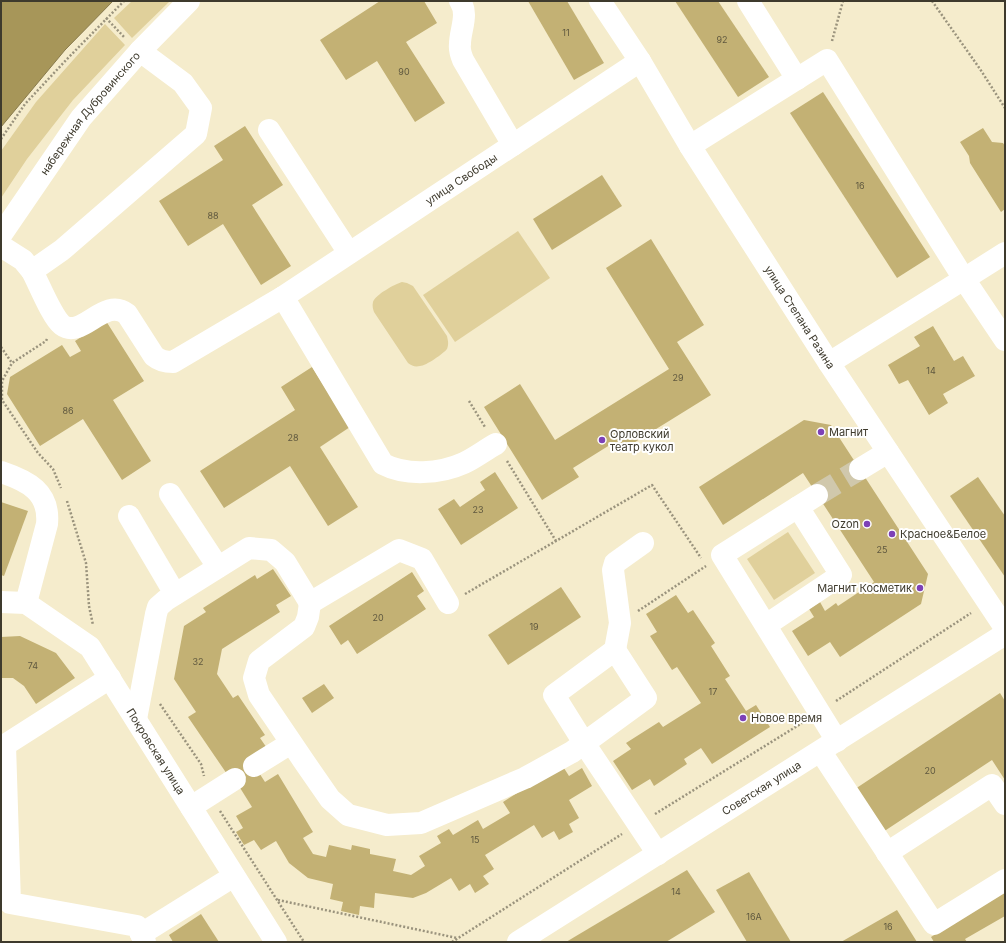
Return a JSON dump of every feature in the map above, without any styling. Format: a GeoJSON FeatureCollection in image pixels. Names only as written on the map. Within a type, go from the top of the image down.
{"type":"FeatureCollection","features":[{"type":"Feature","properties":{"kind":"street","name":"набережная Дубровинского"},"geometry":{"type":"LineString","coordinates":[[1,235],[133,45],[189,1]]}},
{"type":"Feature","properties":{"kind":"street"},"geometry":{"type":"LineString","coordinates":[[460,1],[463,6],[464,15],[460,52],[463,60],[513,145]]}},
{"type":"Feature","properties":{"kind":"street","name":"улица Степана Разина"},"geometry":{"type":"LineString","coordinates":[[600,1],[640,61],[690,146],[829,363],[1005,628]]}},
{"type":"Feature","properties":{"kind":"street"},"geometry":{"type":"LineString","coordinates":[[748,1],[797,79]]}},
{"type":"Feature","properties":{"kind":"street"},"geometry":{"type":"LineString","coordinates":[[1,246],[23,260],[32,272],[62,250],[196,134],[201,108],[183,82],[133,45]]}},
{"type":"Feature","properties":{"kind":"street"},"geometry":{"type":"LineString","coordinates":[[690,146],[827,60],[964,279],[1005,340]]}},
{"type":"Feature","properties":{"kind":"street","name":"улица Свободы"},"geometry":{"type":"LineString","coordinates":[[32,272],[51,309],[62,325],[68,328],[74,328],[109,310],[122,310],[127,314],[154,356],[165,362],[173,362],[283,297],[640,61]]}},
{"type":"Feature","properties":{"kind":"street"},"geometry":{"type":"LineString","coordinates":[[269,130],[349,253]]}},
{"type":"Feature","properties":{"kind":"street"},"geometry":{"type":"LineString","coordinates":[[829,363],[1005,253]]}},
{"type":"Feature","properties":{"kind":"street"},"geometry":{"type":"LineString","coordinates":[[283,297],[383,464],[399,471],[409,472],[446,468],[464,463],[496,444]]}},
{"type":"Feature","properties":{"kind":"street"},"geometry":{"type":"LineString","coordinates":[[860,469],[888,452]]}},
{"type":"Feature","properties":{"kind":"street"},"geometry":{"type":"LineString","coordinates":[[1,472],[33,486],[39,493],[48,516],[26,603],[1,602]]}},
{"type":"Feature","properties":{"kind":"street"},"geometry":{"type":"LineString","coordinates":[[170,494],[218,567]]}},
{"type":"Feature","properties":{"kind":"street"},"geometry":{"type":"LineString","coordinates":[[817,495],[714,560],[766,625],[819,712],[829,747],[887,853],[934,924],[1005,880]]}},
{"type":"Feature","properties":{"kind":"street"},"geometry":{"type":"LineString","coordinates":[[766,625],[841,575],[798,507]]}},
{"type":"Feature","properties":{"kind":"street"},"geometry":{"type":"LineString","coordinates":[[129,516],[175,594]]}},
{"type":"Feature","properties":{"kind":"street"},"geometry":{"type":"LineString","coordinates":[[643,543],[614,563],[613,570],[620,623],[615,650],[554,695],[584,744],[658,854]]}},
{"type":"Feature","properties":{"kind":"street"},"geometry":{"type":"LineString","coordinates":[[136,719],[158,607],[175,594],[249,548],[271,550],[285,562],[310,603],[308,617],[304,627],[258,661],[254,678],[259,695],[330,799],[348,815],[387,825],[421,823],[525,778],[584,744],[646,698],[615,650]]}},
{"type":"Feature","properties":{"kind":"street"},"geometry":{"type":"LineString","coordinates":[[310,603],[399,550],[422,559],[448,604]]}},
{"type":"Feature","properties":{"kind":"street","name":"Покровская улица"},"geometry":{"type":"LineString","coordinates":[[26,603],[90,647],[276,942]]}},
{"type":"Feature","properties":{"kind":"street","name":"Советская улица"},"geometry":{"type":"LineString","coordinates":[[518,942],[829,747],[1005,634]]}},
{"type":"Feature","properties":{"kind":"street"},"geometry":{"type":"LineString","coordinates":[[110,678],[5,745],[10,903],[137,926],[143,938],[234,876]]}},
{"type":"Feature","properties":{"kind":"street"},"geometry":{"type":"LineString","coordinates":[[254,766],[291,742]]}},
{"type":"Feature","properties":{"kind":"street"},"geometry":{"type":"LineString","coordinates":[[191,807],[235,779]]}},
{"type":"Feature","properties":{"kind":"street"},"geometry":{"type":"LineString","coordinates":[[887,853],[992,785],[1005,804]]}},
{"type":"Feature","properties":{"kind":"path"},"geometry":{"type":"LineString","coordinates":[[1,139],[25,104],[124,1]]}},
{"type":"Feature","properties":{"kind":"path"},"geometry":{"type":"LineString","coordinates":[[827,60],[842,1]]}},
{"type":"Feature","properties":{"kind":"path"},"geometry":{"type":"LineString","coordinates":[[932,1],[980,69],[1005,108]]}},
{"type":"Feature","properties":{"kind":"path"},"geometry":{"type":"LineString","coordinates":[[106,18],[133,45]]}},
{"type":"Feature","properties":{"kind":"path"},"geometry":{"type":"LineString","coordinates":[[1,347],[12,363]]}},
{"type":"Feature","properties":{"kind":"path"},"geometry":{"type":"LineString","coordinates":[[469,401],[556,541]]}},
{"type":"Feature","properties":{"kind":"path"},"geometry":{"type":"LineString","coordinates":[[448,604],[652,485],[714,560]]}},
{"type":"Feature","properties":{"kind":"path"},"geometry":{"type":"LineString","coordinates":[[710,573],[714,560]]}},
{"type":"Feature","properties":{"kind":"path"},"geometry":{"type":"LineString","coordinates":[[620,623],[714,560]]}},
{"type":"Feature","properties":{"kind":"path"},"geometry":{"type":"LineString","coordinates":[[452,942],[638,824],[819,712],[988,602]]}},
{"type":"Feature","properties":{"kind":"path"},"geometry":{"type":"LineString","coordinates":[[278,900],[458,938]]}},
{"type":"Feature","properties":{"kind":"shaded area"},"geometry":{"type":"Polygon","coordinates":[[[1,1],[113,1],[65,50],[1,127],[1,1]]]}},
{"type":"Feature","properties":{"kind":"shaded area"},"geometry":{"type":"Polygon","coordinates":[[[132,1],[170,1],[132,38],[114,18],[132,1]]]}},
{"type":"Feature","properties":{"kind":"shaded area"},"geometry":{"type":"Polygon","coordinates":[[[105,24],[125,45],[73,100],[27,159],[1,198],[1,151],[36,102],[105,24]]]}},
{"type":"Feature","properties":{"kind":"shaded area"},"geometry":{"type":"Polygon","coordinates":[[[518,231],[550,278],[455,342],[423,295],[518,231]]]}},
{"type":"Feature","properties":{"kind":"shaded area"},"geometry":{"type":"Polygon","coordinates":[[[402,282],[413,286],[447,336],[447,349],[435,359],[423,365],[412,366],[408,363],[373,309],[373,302],[377,296],[390,287],[402,282]]]}},
{"type":"Feature","properties":{"kind":"shaded area"},"geometry":{"type":"Polygon","coordinates":[[[788,532],[815,573],[774,600],[747,559],[788,532]]]}},
{"type":"Feature","properties":{"kind":"building"},"geometry":{"type":"Polygon","coordinates":[[[380,1],[424,1],[437,23],[406,42],[445,103],[415,122],[377,61],[346,80],[320,40],[380,1]]]}},
{"type":"Feature","properties":{"kind":"building"},"geometry":{"type":"Polygon","coordinates":[[[528,1],[567,1],[604,63],[574,80],[528,1]]]}},
{"type":"Feature","properties":{"kind":"building"},"geometry":{"type":"Polygon","coordinates":[[[675,1],[718,1],[769,77],[738,97],[675,1]]]}},
{"type":"Feature","properties":{"kind":"building"},"geometry":{"type":"Polygon","coordinates":[[[823,92],[930,257],[897,278],[790,113],[823,92]]]}},
{"type":"Feature","properties":{"kind":"building"},"geometry":{"type":"Polygon","coordinates":[[[245,126],[283,185],[252,205],[291,266],[261,285],[223,224],[188,246],[159,201],[223,160],[214,146],[245,126]]]}},
{"type":"Feature","properties":{"kind":"building"},"geometry":{"type":"Polygon","coordinates":[[[983,128],[992,142],[1003,143],[1005,146],[1005,209],[1001,212],[970,163],[969,156],[960,142],[983,128]]]}},
{"type":"Feature","properties":{"kind":"building"},"geometry":{"type":"Polygon","coordinates":[[[602,175],[622,206],[552,250],[533,219],[602,175]]]}},
{"type":"Feature","properties":{"kind":"building"},"geometry":{"type":"Polygon","coordinates":[[[651,239],[704,325],[677,342],[711,395],[619,452],[613,443],[573,468],[579,477],[542,500],[484,407],[520,384],[555,440],[669,369],[606,268],[651,239]]]}},
{"type":"Feature","properties":{"kind":"building"},"geometry":{"type":"Polygon","coordinates":[[[106,321],[144,381],[113,400],[151,461],[122,480],[83,419],[40,446],[7,394],[10,377],[62,345],[70,357],[81,351],[75,341],[106,321]]]}},
{"type":"Feature","properties":{"kind":"building"},"geometry":{"type":"Polygon","coordinates":[[[933,326],[954,361],[963,356],[975,376],[943,394],[948,403],[929,415],[908,380],[899,384],[888,365],[920,346],[914,337],[933,326]]]}},
{"type":"Feature","properties":{"kind":"building"},"geometry":{"type":"Polygon","coordinates":[[[312,367],[350,427],[320,447],[358,507],[328,526],[290,466],[224,508],[200,471],[295,410],[281,387],[312,367]]]}},
{"type":"Feature","properties":{"kind":"building"},"geometry":{"type":"Polygon","coordinates":[[[804,420],[831,425],[928,574],[921,604],[840,657],[830,642],[808,656],[792,631],[814,617],[809,609],[820,602],[825,611],[836,603],[838,606],[874,582],[803,473],[723,525],[699,487],[804,420]]]}},
{"type":"Feature","properties":{"kind":"building"},"geometry":{"type":"Polygon","coordinates":[[[495,472],[518,508],[461,545],[438,509],[454,499],[460,507],[485,490],[480,482],[495,472]]]}},
{"type":"Feature","properties":{"kind":"building"},"geometry":{"type":"Polygon","coordinates":[[[978,477],[1005,516],[1005,577],[950,496],[978,477]]]}},
{"type":"Feature","properties":{"kind":"building"},"geometry":{"type":"Polygon","coordinates":[[[1,502],[28,511],[4,576],[1,575],[1,502]]]}},
{"type":"Feature","properties":{"kind":"building"},"geometry":{"type":"Polygon","coordinates":[[[273,569],[291,596],[276,605],[280,612],[222,649],[217,674],[233,698],[238,695],[265,735],[260,738],[269,751],[252,762],[265,782],[278,774],[313,832],[303,838],[313,854],[326,857],[329,845],[351,850],[352,845],[370,849],[370,854],[396,859],[393,871],[411,875],[425,866],[419,856],[441,843],[437,836],[449,829],[453,835],[478,820],[483,829],[510,813],[503,802],[562,765],[569,776],[582,768],[592,786],[569,800],[579,818],[569,824],[573,832],[559,840],[554,831],[542,838],[534,825],[485,855],[494,869],[483,876],[489,884],[475,893],[470,884],[459,891],[451,878],[426,893],[413,898],[375,893],[374,908],[360,906],[359,915],[341,911],[343,902],[330,899],[333,884],[308,878],[289,863],[276,841],[261,850],[254,840],[244,845],[236,832],[243,828],[236,816],[252,807],[232,775],[229,777],[188,717],[196,712],[174,679],[184,626],[206,612],[203,608],[255,575],[257,579],[273,569]]]}},
{"type":"Feature","properties":{"kind":"building"},"geometry":{"type":"Polygon","coordinates":[[[412,572],[424,591],[417,596],[426,609],[357,654],[348,640],[341,645],[329,626],[412,572]]]}},
{"type":"Feature","properties":{"kind":"building"},"geometry":{"type":"Polygon","coordinates":[[[561,587],[581,617],[508,665],[488,635],[561,587]]]}},
{"type":"Feature","properties":{"kind":"building"},"geometry":{"type":"Polygon","coordinates":[[[676,595],[688,613],[693,610],[715,643],[711,646],[730,676],[725,679],[746,711],[756,705],[770,727],[712,764],[701,748],[684,759],[687,764],[654,786],[650,779],[632,790],[613,761],[631,749],[626,743],[659,722],[663,727],[701,703],[677,667],[672,670],[650,636],[657,632],[646,614],[676,595]]]}},
{"type":"Feature","properties":{"kind":"building"},"geometry":{"type":"Polygon","coordinates":[[[20,636],[56,653],[75,678],[36,704],[24,686],[13,678],[1,678],[1,637],[20,636]]]}},
{"type":"Feature","properties":{"kind":"building"},"geometry":{"type":"Polygon","coordinates":[[[324,684],[334,698],[312,713],[302,698],[324,684]]]}},
{"type":"Feature","properties":{"kind":"building"},"geometry":{"type":"Polygon","coordinates":[[[1000,693],[1005,701],[1005,780],[992,760],[883,832],[855,789],[1000,693]]]}},
{"type":"Feature","properties":{"kind":"building"},"geometry":{"type":"Polygon","coordinates":[[[687,870],[715,912],[666,942],[566,942],[687,870]]]}},
{"type":"Feature","properties":{"kind":"building"},"geometry":{"type":"Polygon","coordinates":[[[749,872],[791,942],[747,942],[716,890],[749,872]]]}},
{"type":"Feature","properties":{"kind":"building"},"geometry":{"type":"Polygon","coordinates":[[[1003,892],[1005,894],[1005,916],[965,939],[967,942],[934,942],[931,937],[1003,892]]]}},
{"type":"Feature","properties":{"kind":"building"},"geometry":{"type":"Polygon","coordinates":[[[897,910],[917,942],[841,942],[897,910]]]}},
{"type":"Feature","properties":{"kind":"building"},"geometry":{"type":"Polygon","coordinates":[[[201,914],[219,942],[173,942],[169,935],[201,914]]]}},
{"type":"Feature","properties":{"kind":"tunnel"},"geometry":{"type":"LineString","coordinates":[[817,495],[860,469]]}},
{"type":"Feature","properties":{"kind":"place","name":"Магнит"},"geometry":{"type":"Point","coordinates":[821,432]}},
{"type":"Feature","properties":{"kind":"place","name":"Орловский театр кукол"},"geometry":{"type":"Point","coordinates":[602,440]}},
{"type":"Feature","properties":{"kind":"place","name":"Ozon"},"geometry":{"type":"Point","coordinates":[867,524]}},
{"type":"Feature","properties":{"kind":"place","name":"Красное&Белое"},"geometry":{"type":"Point","coordinates":[892,534]}},
{"type":"Feature","properties":{"kind":"place","name":"Магнит Косметик"},"geometry":{"type":"Point","coordinates":[920,588]}},
{"type":"Feature","properties":{"kind":"place","name":"Новое время"},"geometry":{"type":"Point","coordinates":[743,718]}}]}
